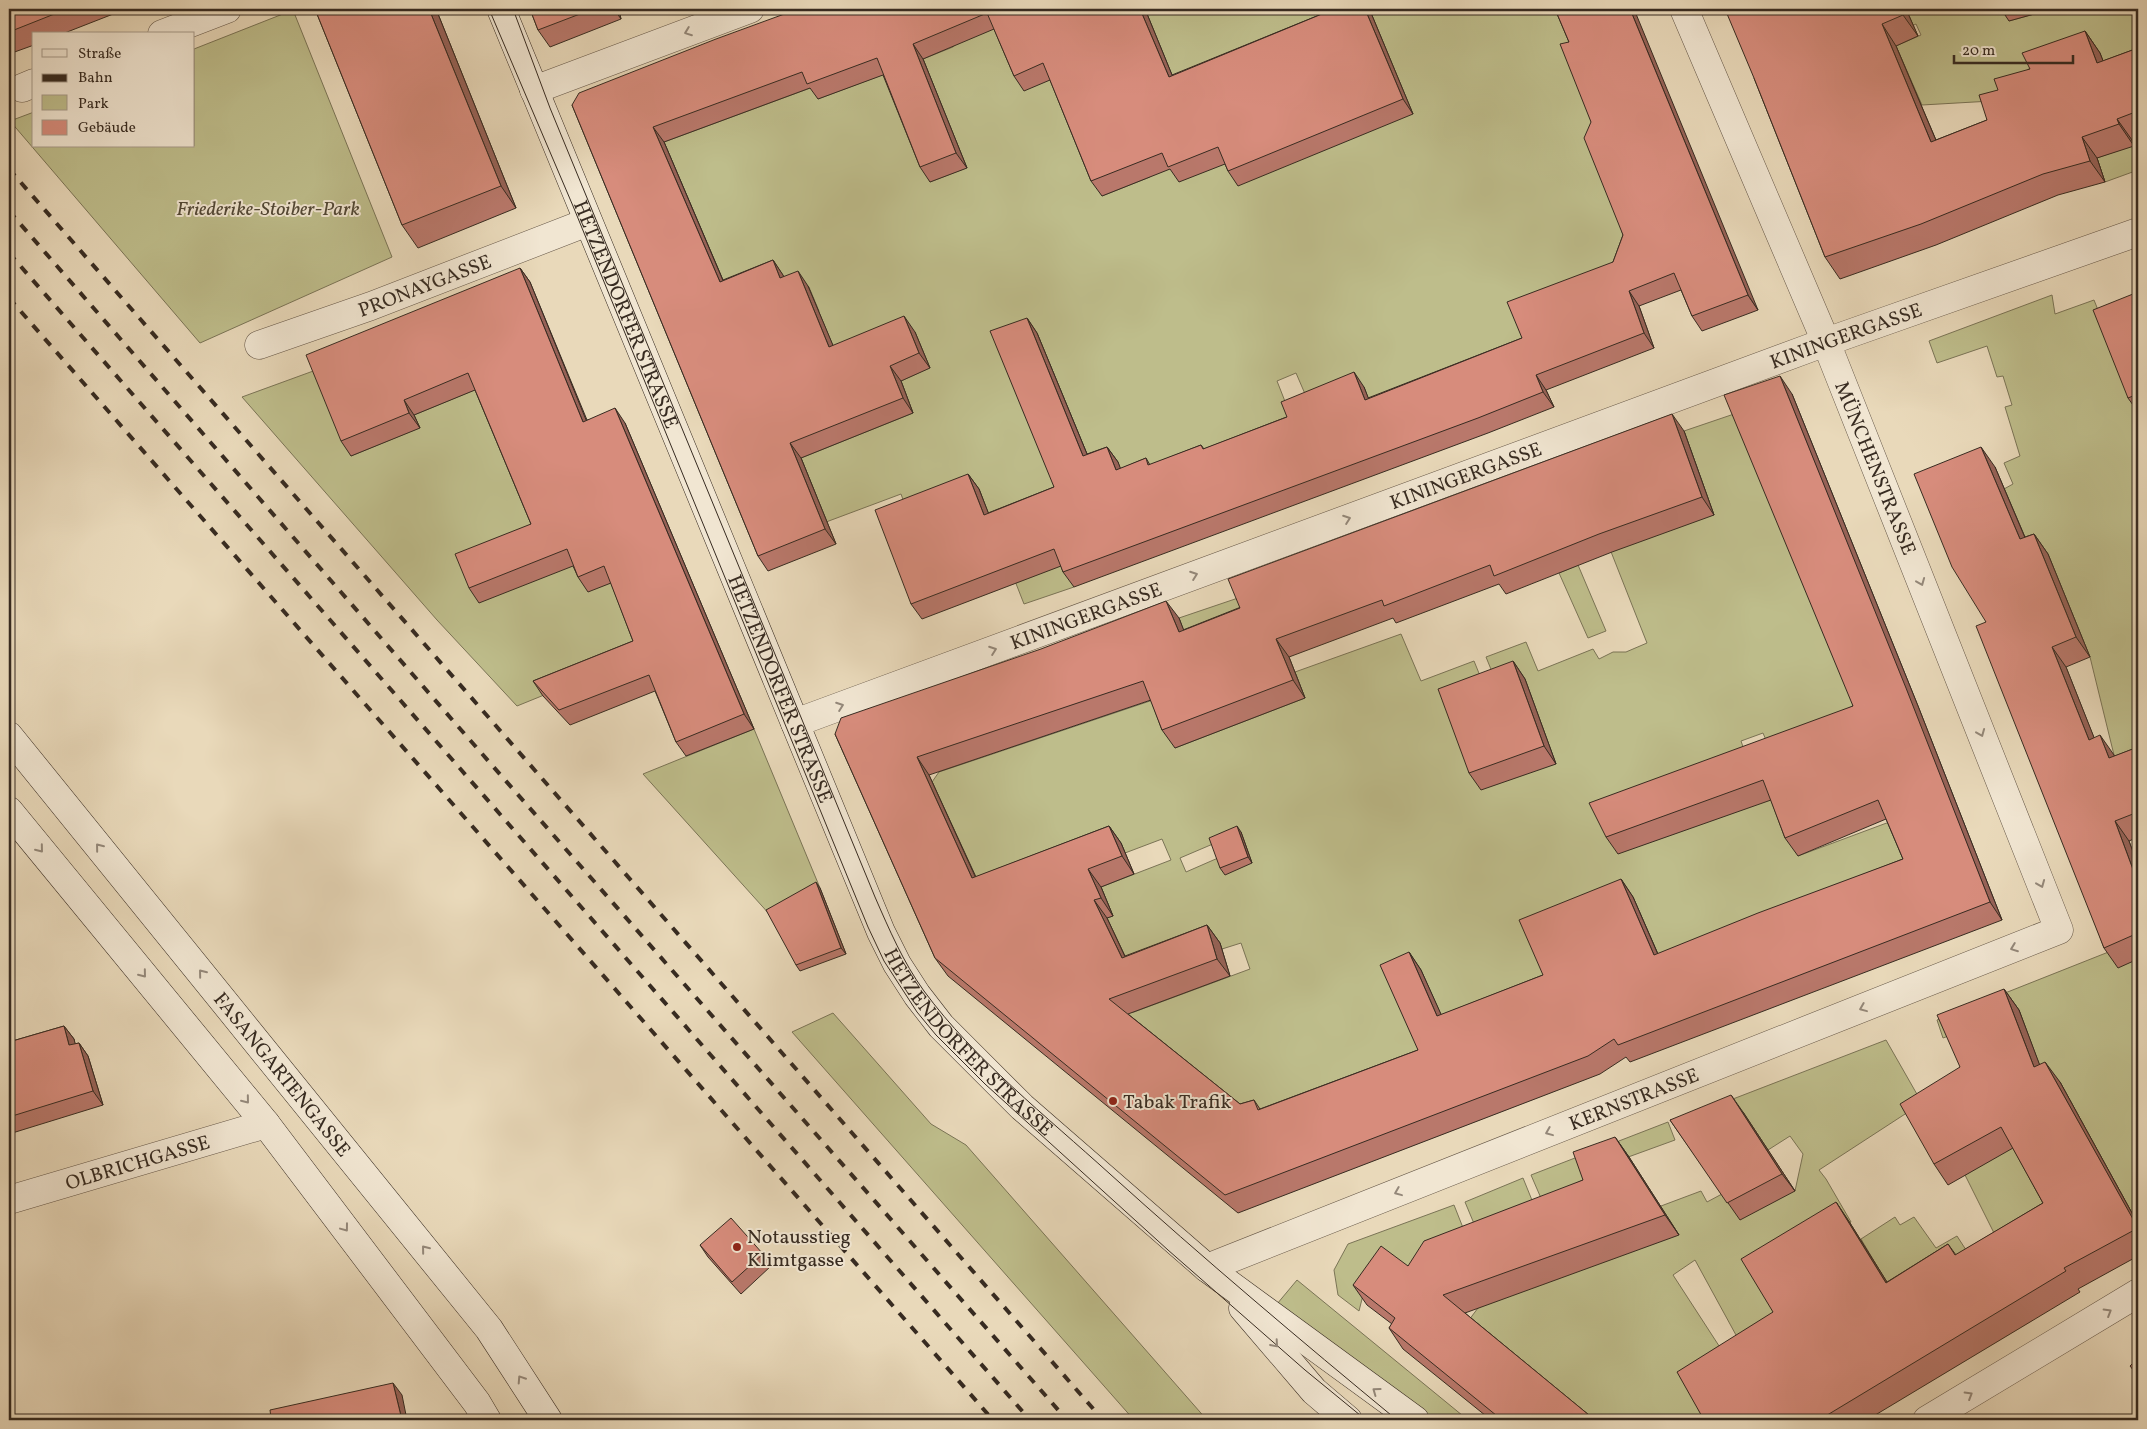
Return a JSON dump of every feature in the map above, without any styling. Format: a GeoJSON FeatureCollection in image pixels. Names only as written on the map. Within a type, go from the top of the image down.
{"type":"FeatureCollection","features":[{"type":"Feature","properties":{"kind":"street"},"geometry":{"type":"LineString","coordinates":[[167,32],[227,9]]}},
{"type":"Feature","properties":{"kind":"street","name":"HETZENDORFER STRASSE"},"geometry":{"type":"LineString","coordinates":[[501,9],[881,932],[897,964],[917,995],[941,1026],[1022,1107],[1207,1268],[1415,1420]]}},
{"type":"Feature","properties":{"kind":"street"},"geometry":{"type":"LineString","coordinates":[[534,90],[750,9]]}},
{"type":"Feature","properties":{"kind":"street","name":"MÜNCHENSTRASSE"},"geometry":{"type":"LineString","coordinates":[[1684,9],[1826,342],[2059,930]]}},
{"type":"Feature","properties":{"kind":"street","name":"PRONAYGASSE"},"geometry":{"type":"LineString","coordinates":[[259,345],[371,306],[588,222]]}},
{"type":"Feature","properties":{"kind":"street","name":"KININGERGASSE"},"geometry":{"type":"LineString","coordinates":[[795,723],[1826,342],[2138,232]]}},
{"type":"Feature","properties":{"kind":"street","name":"FASANGARTENGASSE"},"geometry":{"type":"LineString","coordinates":[[9,736],[489,1329],[548,1420]]}},
{"type":"Feature","properties":{"kind":"street"},"geometry":{"type":"LineString","coordinates":[[9,811],[266,1124],[477,1403],[487,1420]]}},
{"type":"Feature","properties":{"kind":"street","name":"KERNSTRASSE"},"geometry":{"type":"LineString","coordinates":[[1207,1268],[2059,930]]}},
{"type":"Feature","properties":{"kind":"street","name":"OLBRICHGASSE"},"geometry":{"type":"LineString","coordinates":[[9,1200],[266,1124]]}},
{"type":"Feature","properties":{"kind":"street","name":"HETZENDORFER STRASSE"},"geometry":{"type":"LineString","coordinates":[[1207,1268],[1277,1346],[1314,1391],[1348,1420]]}},
{"type":"Feature","properties":{"kind":"street"},"geometry":{"type":"LineString","coordinates":[[1927,1420],[2138,1294]]}},
{"type":"Feature","properties":{"kind":"green space"},"geometry":{"type":"Polygon","coordinates":[[[1145,9],[1560,9],[1634,248],[1532,353],[1318,424],[1296,373],[1277,381],[1297,432],[1159,480],[1094,471],[1037,333],[1071,472],[1043,511],[1074,587],[1024,604],[979,489],[909,516],[901,494],[810,528],[816,495],[801,458],[913,413],[901,381],[929,368],[914,332],[768,391],[819,311],[809,287],[730,297],[664,142],[813,87],[818,99],[887,73],[930,182],[966,168],[923,59],[953,47],[991,12],[1054,78],[1102,196],[1150,177],[1145,9]]]}},
{"type":"Feature","properties":{"kind":"green space"},"geometry":{"type":"Polygon","coordinates":[[[1906,9],[2005,9],[2009,21],[2038,13],[2037,9],[2138,9],[2138,170],[2105,182],[2097,158],[2133,145],[2009,100],[1922,105],[1896,46],[1921,35],[1916,24],[1893,35],[1906,9]]]}},
{"type":"Feature","properties":{"kind":"green space","name":"Friederike-Stoiber-Park"},"geometry":{"type":"Polygon","coordinates":[[[293,10],[392,257],[200,343],[33,148],[195,148],[195,49],[293,10]]]}},
{"type":"Feature","properties":{"kind":"green space","name":"Friederike-Stoiber-Park"},"geometry":{"type":"Polygon","coordinates":[[[32,113],[32,147],[10,121],[32,113]]]}},
{"type":"Feature","properties":{"kind":"green space"},"geometry":{"type":"Polygon","coordinates":[[[2052,295],[2055,314],[2094,300],[2138,410],[2138,772],[2123,778],[2114,755],[2090,657],[2026,562],[2004,489],[2013,484],[2004,463],[2020,456],[2005,407],[2012,405],[2003,376],[1997,377],[1987,346],[1937,363],[1929,341],[2052,295]]]}},
{"type":"Feature","properties":{"kind":"green space"},"geometry":{"type":"Polygon","coordinates":[[[316,370],[351,456],[419,428],[414,415],[479,388],[577,564],[615,581],[645,654],[517,706],[437,620],[242,397],[316,370]]]}},
{"type":"Feature","properties":{"kind":"green space"},"geometry":{"type":"Polygon","coordinates":[[[1737,413],[1866,723],[1774,759],[1763,733],[1741,741],[1750,767],[1763,763],[1798,856],[1892,821],[1919,885],[1666,973],[1633,897],[1556,993],[1270,1127],[1065,1014],[1134,1012],[1250,969],[1241,943],[1222,949],[1219,943],[1134,976],[999,955],[1113,916],[1101,887],[1171,860],[1162,839],[1125,853],[1121,843],[984,896],[932,782],[939,772],[1156,699],[1175,748],[1305,698],[1295,672],[1401,634],[1421,681],[1474,661],[1487,693],[1499,689],[1486,657],[1526,642],[1538,671],[1593,649],[1599,659],[1613,652],[1626,652],[1647,643],[1604,534],[1714,515],[1684,431],[1737,413]],[[1241,832],[1180,858],[1186,872],[1218,858],[1241,832]]]}},
{"type":"Feature","properties":{"kind":"green space"},"geometry":{"type":"Polygon","coordinates":[[[1578,565],[1606,631],[1588,638],[1559,573],[1578,565]]]}},
{"type":"Feature","properties":{"kind":"green space"},"geometry":{"type":"Polygon","coordinates":[[[1241,597],[1252,626],[1191,649],[1179,618],[1241,597]]]}},
{"type":"Feature","properties":{"kind":"green space"},"geometry":{"type":"Polygon","coordinates":[[[754,729],[820,888],[771,916],[643,774],[754,729]]]}},
{"type":"Feature","properties":{"kind":"green space"},"geometry":{"type":"Polygon","coordinates":[[[2111,951],[2138,959],[2138,1224],[2060,1082],[2045,1089],[2019,1010],[1943,1038],[1937,1020],[2111,951]]]}},
{"type":"Feature","properties":{"kind":"green space"},"geometry":{"type":"Polygon","coordinates":[[[833,1013],[931,1124],[966,1145],[1207,1420],[1134,1420],[792,1032],[833,1013]]]}},
{"type":"Feature","properties":{"kind":"green space"},"geometry":{"type":"Polygon","coordinates":[[[1886,1040],[1922,1103],[1819,1170],[1851,1222],[1755,1280],[1787,1331],[1748,1357],[1695,1260],[1673,1275],[1723,1352],[1731,1420],[1584,1420],[1466,1324],[1478,1308],[1653,1209],[1701,1191],[1707,1202],[1722,1194],[1795,1191],[1803,1154],[1790,1136],[1768,1150],[1707,1109],[1886,1040]]]}},
{"type":"Feature","properties":{"kind":"green space"},"geometry":{"type":"Polygon","coordinates":[[[1668,1122],[1675,1140],[1587,1172],[1598,1201],[1550,1219],[1531,1175],[1668,1122]]]}},
{"type":"Feature","properties":{"kind":"green space"},"geometry":{"type":"Polygon","coordinates":[[[2004,1127],[2060,1228],[2005,1255],[1965,1175],[2004,1127]]]}},
{"type":"Feature","properties":{"kind":"green space"},"geometry":{"type":"Polygon","coordinates":[[[1523,1178],[1538,1215],[1480,1238],[1465,1202],[1523,1178]]]}},
{"type":"Feature","properties":{"kind":"green space"},"geometry":{"type":"Polygon","coordinates":[[[1454,1205],[1471,1248],[1364,1291],[1359,1311],[1338,1295],[1334,1270],[1348,1244],[1454,1205]]]}},
{"type":"Feature","properties":{"kind":"green space"},"geometry":{"type":"Polygon","coordinates":[[[1895,1217],[1900,1225],[1914,1217],[1936,1248],[1957,1236],[1979,1270],[1906,1315],[1861,1239],[1895,1217]]]}},
{"type":"Feature","properties":{"kind":"green space"},"geometry":{"type":"Polygon","coordinates":[[[1297,1280],[1468,1420],[1419,1420],[1277,1304],[1297,1280]]]}},
{"type":"Feature","properties":{"kind":"building"},"geometry":{"type":"Polygon","coordinates":[[[9,9],[67,9],[9,32],[9,9]]]}},
{"type":"Feature","properties":{"kind":"building"},"geometry":{"type":"Polygon","coordinates":[[[315,9],[429,9],[501,186],[402,225],[315,9]]]}},
{"type":"Feature","properties":{"kind":"building"},"geometry":{"type":"Polygon","coordinates":[[[530,9],[593,9],[538,30],[530,9]]]}},
{"type":"Feature","properties":{"kind":"building"},"geometry":{"type":"Polygon","coordinates":[[[798,9],[1140,9],[1169,77],[1334,9],[1365,9],[1403,99],[1228,171],[1218,147],[1168,167],[1162,153],[1091,181],[1043,63],[1014,76],[987,13],[913,44],[956,153],[920,167],[877,58],[807,84],[802,72],[653,127],[720,282],[773,260],[780,278],[798,271],[829,347],[904,316],[919,353],[890,366],[903,398],[790,443],[825,529],[758,556],[572,105],[579,93],[798,9]]]}},
{"type":"Feature","properties":{"kind":"building"},"geometry":{"type":"Polygon","coordinates":[[[1555,9],[1630,9],[1748,295],[1692,316],[1674,273],[1629,291],[1644,333],[1536,375],[1543,392],[1478,418],[1063,572],[1054,549],[911,604],[875,510],[968,474],[984,515],[1054,487],[990,331],[1027,318],[1083,456],[1107,447],[1116,470],[1146,458],[1148,465],[1201,445],[1203,449],[1287,417],[1281,402],[1354,372],[1365,400],[1522,338],[1507,302],[1613,262],[1623,235],[1584,138],[1591,122],[1560,44],[1569,42],[1555,9]]]}},
{"type":"Feature","properties":{"kind":"building"},"geometry":{"type":"Polygon","coordinates":[[[1725,9],[1901,9],[1903,15],[1882,24],[1931,142],[1987,120],[1979,95],[1998,90],[1994,79],[2030,69],[2022,53],[2085,31],[2097,63],[2138,48],[2138,111],[2117,119],[2119,124],[2082,137],[2090,161],[2043,174],[1921,224],[1825,257],[1725,9]]]}},
{"type":"Feature","properties":{"kind":"building"},"geometry":{"type":"Polygon","coordinates":[[[2003,9],[2027,9],[2005,15],[2003,9]]]}},
{"type":"Feature","properties":{"kind":"building"},"geometry":{"type":"Polygon","coordinates":[[[520,268],[583,422],[615,408],[744,714],[676,742],[649,675],[559,710],[533,681],[633,641],[604,566],[578,577],[567,549],[469,588],[455,554],[531,524],[468,373],[404,400],[409,413],[341,441],[306,355],[520,268]]]}},
{"type":"Feature","properties":{"kind":"building"},"geometry":{"type":"Polygon","coordinates":[[[2138,292],[2138,394],[2128,398],[2093,310],[2138,292]]]}},
{"type":"Feature","properties":{"kind":"building"},"geometry":{"type":"Polygon","coordinates":[[[1780,376],[1990,902],[1618,1045],[1614,1039],[1588,1056],[1225,1195],[935,958],[835,734],[841,718],[1041,649],[1166,601],[1179,632],[1240,608],[1228,579],[1672,414],[1702,497],[1599,534],[1494,576],[1490,565],[1384,606],[1382,600],[1276,639],[1293,680],[1162,730],[1143,681],[917,757],[972,878],[1109,826],[1122,856],[1088,869],[1101,898],[1094,900],[1122,958],[1207,925],[1217,959],[1109,999],[1240,1104],[1254,1100],[1258,1110],[1418,1050],[1380,965],[1409,952],[1437,1016],[1543,975],[1519,920],[1621,879],[1654,955],[1758,913],[1903,859],[1878,800],[1785,838],[1763,780],[1606,837],[1589,803],[1853,706],[1724,395],[1780,376]]]}},
{"type":"Feature","properties":{"kind":"building"},"geometry":{"type":"Polygon","coordinates":[[[1981,447],[2020,539],[2034,534],[2076,637],[2052,647],[2089,740],[2100,735],[2109,758],[2138,747],[2138,812],[2115,821],[2138,883],[2138,933],[2104,948],[1976,626],[1986,622],[1952,567],[1914,474],[1981,447]]]}},
{"type":"Feature","properties":{"kind":"building"},"geometry":{"type":"Polygon","coordinates":[[[1513,661],[1544,746],[1469,773],[1438,689],[1513,661]]]}},
{"type":"Feature","properties":{"kind":"building"},"geometry":{"type":"Polygon","coordinates":[[[1237,826],[1248,857],[1220,868],[1209,838],[1237,826]]]}},
{"type":"Feature","properties":{"kind":"building"},"geometry":{"type":"Polygon","coordinates":[[[816,882],[841,948],[796,965],[766,910],[816,882]]]}},
{"type":"Feature","properties":{"kind":"building"},"geometry":{"type":"Polygon","coordinates":[[[2004,989],[2034,1067],[2045,1062],[2138,1228],[2064,1268],[2066,1271],[1819,1420],[1704,1420],[1677,1372],[1773,1312],[1741,1259],[1836,1202],[1886,1283],[1948,1244],[1955,1255],[2043,1203],[2001,1127],[1934,1164],[1900,1104],[1960,1067],[1937,1015],[2004,989]]]}},
{"type":"Feature","properties":{"kind":"building"},"geometry":{"type":"Polygon","coordinates":[[[64,1026],[69,1045],[79,1043],[93,1091],[9,1117],[9,1042],[64,1026]]]}},
{"type":"Feature","properties":{"kind":"building"},"geometry":{"type":"Polygon","coordinates":[[[1731,1095],[1782,1174],[1727,1203],[1670,1120],[1731,1095]]]}},
{"type":"Feature","properties":{"kind":"building"},"geometry":{"type":"Polygon","coordinates":[[[1615,1137],[1665,1215],[1443,1295],[1595,1420],[1502,1420],[1389,1328],[1395,1318],[1353,1285],[1381,1246],[1408,1266],[1424,1241],[1583,1180],[1573,1152],[1615,1137]]]}},
{"type":"Feature","properties":{"kind":"building","name":"Notausstieg Klimtgasse"},"geometry":{"type":"Polygon","coordinates":[[[731,1218],[763,1254],[732,1282],[700,1245],[731,1218]]]}},
{"type":"Feature","properties":{"kind":"building"},"geometry":{"type":"Polygon","coordinates":[[[2138,1358],[2138,1376],[2130,1366],[2138,1358]]]}},
{"type":"Feature","properties":{"kind":"building"},"geometry":{"type":"Polygon","coordinates":[[[393,1383],[402,1420],[263,1420],[271,1418],[270,1410],[393,1383]]]}},
{"type":"Feature","properties":{"kind":"tram line"},"geometry":{"type":"LineString","coordinates":[[489,9],[573,206],[868,927],[884,961],[917,1012],[936,1035],[985,1084],[1168,1250],[1305,1370],[1366,1420]]}},
{"type":"Feature","properties":{"kind":"tram line"},"geometry":{"type":"LineString","coordinates":[[513,9],[550,108],[875,897],[909,969],[944,1016],[1012,1087],[1216,1268],[1397,1420]]}},
{"type":"Feature","properties":{"kind":"railway"},"geometry":{"type":"LineString","coordinates":[[9,169],[1103,1420]]}},
{"type":"Feature","properties":{"kind":"railway"},"geometry":{"type":"LineString","coordinates":[[9,211],[455,723],[1067,1420]]}},
{"type":"Feature","properties":{"kind":"railway"},"geometry":{"type":"LineString","coordinates":[[9,253],[1030,1420]]}},
{"type":"Feature","properties":{"kind":"railway"},"geometry":{"type":"LineString","coordinates":[[9,298],[993,1420]]}},
{"type":"Feature","properties":{"kind":"place","name":"Tabak Trafik"},"geometry":{"type":"Point","coordinates":[1113,1101]}},
{"type":"Feature","properties":{"kind":"place","name":"Notausstieg Klimtgasse"},"geometry":{"type":"Point","coordinates":[737,1247]}}]}
